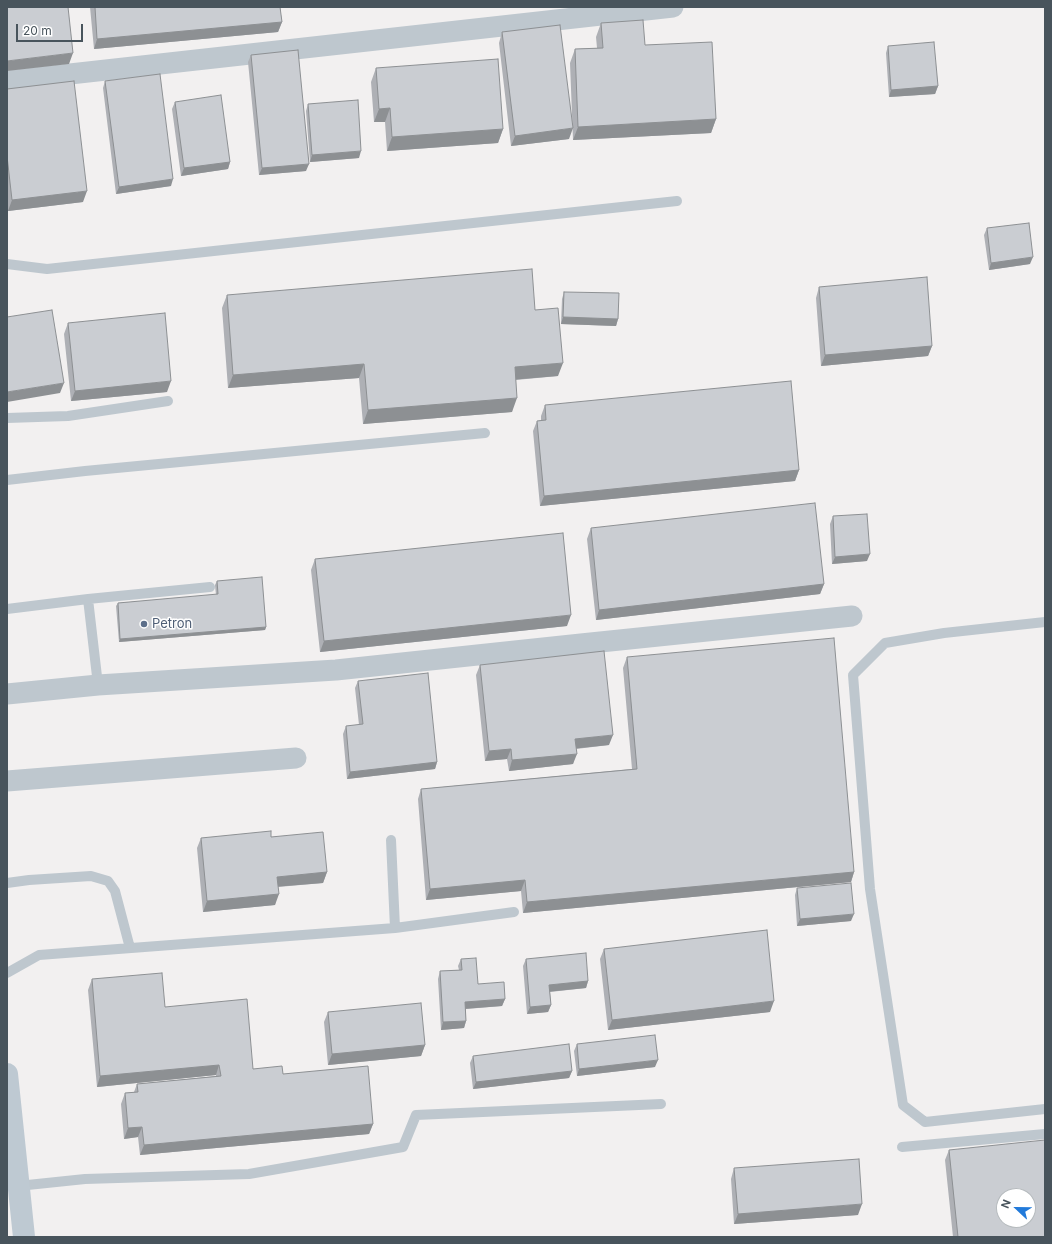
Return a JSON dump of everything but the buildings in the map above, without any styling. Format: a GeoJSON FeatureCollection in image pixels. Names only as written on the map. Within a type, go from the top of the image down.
{"type":"FeatureCollection","features":[{"type":"Feature","properties":{"kind":"main road"},"geometry":{"type":"LineString","coordinates":[[7,1074],[9,1113],[24,1237]]}},
{"type":"Feature","properties":{"kind":"street"},"geometry":{"type":"LineString","coordinates":[[7,81],[673,7]]}},
{"type":"Feature","properties":{"kind":"street"},"geometry":{"type":"LineString","coordinates":[[7,694],[98,686],[336,670],[852,616]]}},
{"type":"Feature","properties":{"kind":"street"},"geometry":{"type":"LineString","coordinates":[[7,781],[296,758]]}},
{"type":"Feature","properties":{"kind":"lane"},"geometry":{"type":"LineString","coordinates":[[7,264],[47,269],[677,201]]}},
{"type":"Feature","properties":{"kind":"lane"},"geometry":{"type":"LineString","coordinates":[[7,418],[68,416],[168,401]]}},
{"type":"Feature","properties":{"kind":"lane"},"geometry":{"type":"LineString","coordinates":[[7,480],[92,470],[485,432]]}},
{"type":"Feature","properties":{"kind":"lane"},"geometry":{"type":"LineString","coordinates":[[7,609],[88,599],[210,588]]}},
{"type":"Feature","properties":{"kind":"lane"},"geometry":{"type":"LineString","coordinates":[[88,599],[98,686]]}},
{"type":"Feature","properties":{"kind":"lane"},"geometry":{"type":"LineString","coordinates":[[1045,622],[944,633],[885,643],[853,675],[870,889],[903,1105],[925,1122],[1045,1108]]}},
{"type":"Feature","properties":{"kind":"lane"},"geometry":{"type":"LineString","coordinates":[[391,840],[395,928]]}},
{"type":"Feature","properties":{"kind":"lane"},"geometry":{"type":"LineString","coordinates":[[7,884],[29,880],[91,876],[108,881],[115,891],[130,948]]}},
{"type":"Feature","properties":{"kind":"lane"},"geometry":{"type":"LineString","coordinates":[[7,973],[39,955],[395,928],[514,912]]}},
{"type":"Feature","properties":{"kind":"lane"},"geometry":{"type":"LineString","coordinates":[[18,1186],[85,1178],[249,1174],[403,1147],[416,1115],[661,1104]]}},
{"type":"Feature","properties":{"kind":"lane"},"geometry":{"type":"LineString","coordinates":[[902,1147],[1045,1134]]}},
{"type":"Feature","properties":{"kind":"place","name":"Petron"},"geometry":{"type":"Point","coordinates":[144,624]}}]}
